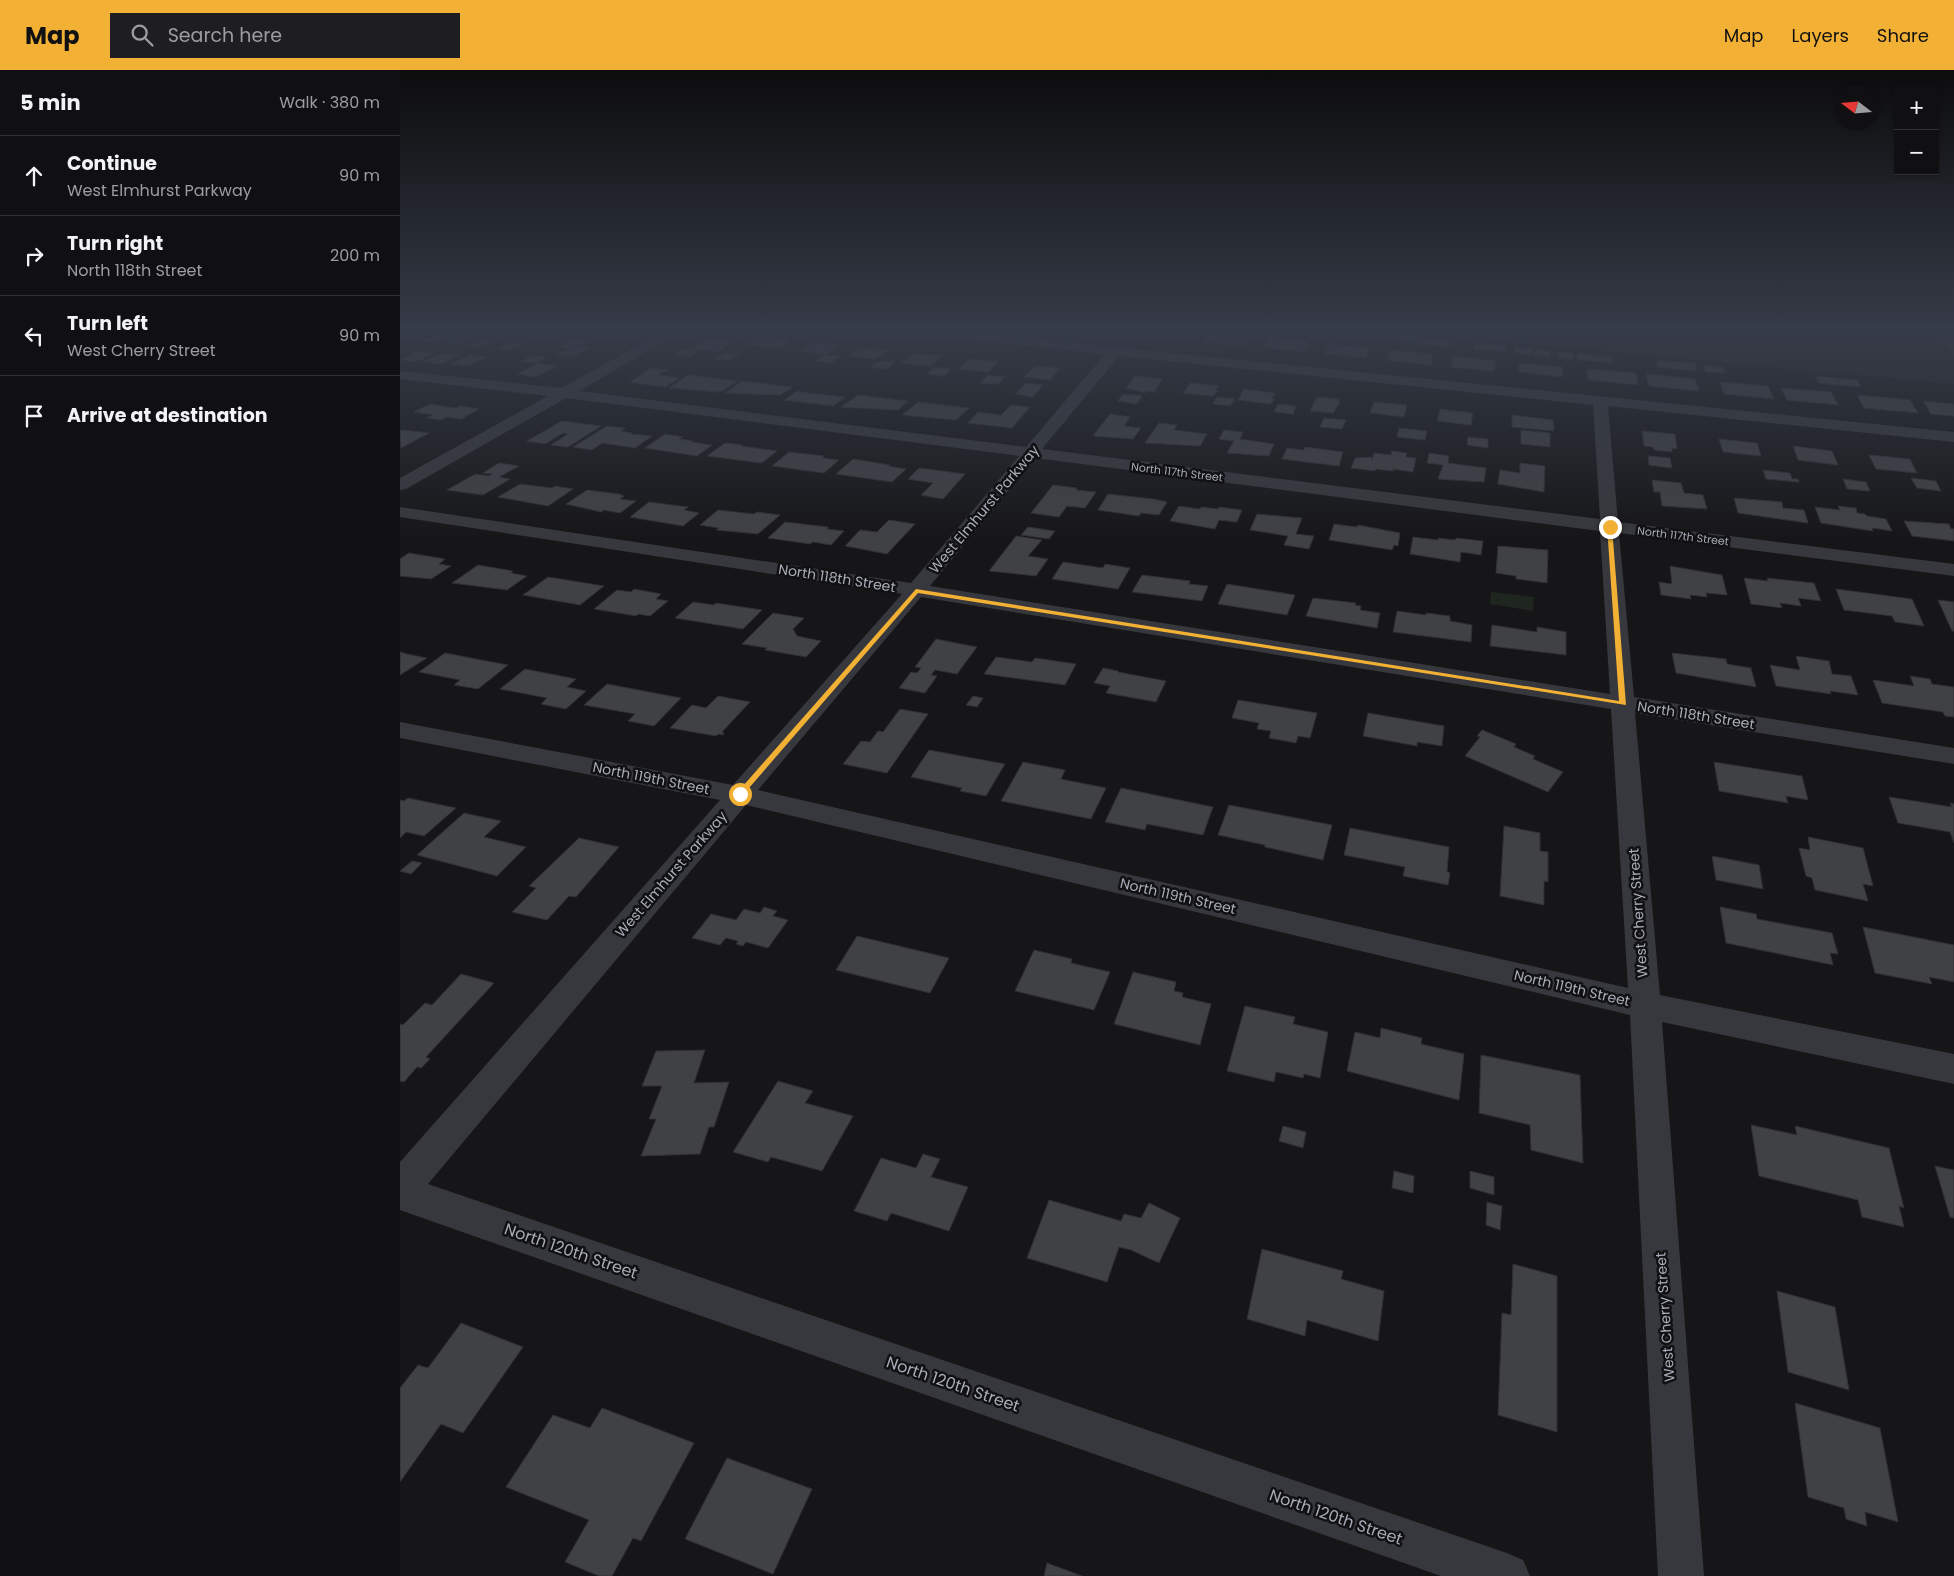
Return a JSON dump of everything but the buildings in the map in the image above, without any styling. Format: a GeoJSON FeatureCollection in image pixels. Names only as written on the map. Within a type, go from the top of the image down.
{"type":"FeatureCollection","features":[{"type":"Feature","properties":{"kind":"street"},"geometry":{"type":"LineString","coordinates":[[400,485],[550,401]]}},
{"type":"Feature","properties":{"kind":"street","name":"North 117th Street"},"geometry":{"type":"LineString","coordinates":[[621,401],[1954,570]]}},
{"type":"Feature","properties":{"kind":"street","name":"West Elmhurst Parkway"},"geometry":{"type":"LineString","coordinates":[[400,1190],[916,590],[1073,401]]}},
{"type":"Feature","properties":{"kind":"street","name":"West Cherry Street"},"geometry":{"type":"LineString","coordinates":[[1600,401],[1645,1005],[1681,1576]]}},
{"type":"Feature","properties":{"kind":"street"},"geometry":{"type":"LineString","coordinates":[[1612,401],[1954,437]]}},
{"type":"Feature","properties":{"kind":"street","name":"North 118th Street"},"geometry":{"type":"LineString","coordinates":[[400,512],[916,590],[1954,756]]}},
{"type":"Feature","properties":{"kind":"street","name":"North 119th Street"},"geometry":{"type":"LineString","coordinates":[[400,730],[740,794],[1645,1005],[1954,1069]]}},
{"type":"Feature","properties":{"kind":"street","name":"North 120th Street"},"geometry":{"type":"LineString","coordinates":[[400,1190],[1507,1576]]}},
{"type":"Feature","properties":{"kind":"shaded area"},"geometry":{"type":"Polygon","coordinates":[[[1491,592],[1534,597],[1533,611],[1490,604],[1491,592]]]}},
{"type":"Feature","properties":{"kind":"route"},"geometry":{"type":"LineString","coordinates":[[740,794],[916,590],[1623,704],[1610,527]]}}]}
